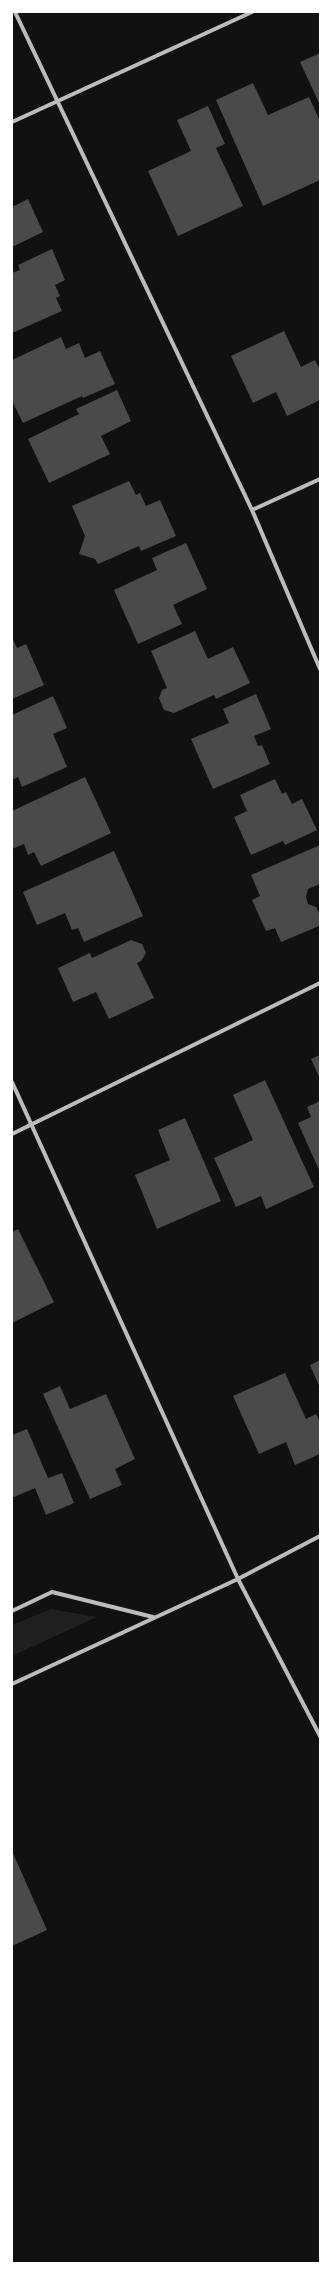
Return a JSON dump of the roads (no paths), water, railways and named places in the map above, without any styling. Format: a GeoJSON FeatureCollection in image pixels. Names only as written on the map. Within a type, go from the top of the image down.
{"type":"FeatureCollection","features":[{"type":"Feature","properties":{"kind":"street"},"geometry":{"type":"LineString","coordinates":[[15,12],[56,102],[252,510],[320,669]]}},
{"type":"Feature","properties":{"kind":"street"},"geometry":{"type":"LineString","coordinates":[[12,122],[252,12]]}},
{"type":"Feature","properties":{"kind":"street"},"geometry":{"type":"LineString","coordinates":[[252,510],[320,479]]}},
{"type":"Feature","properties":{"kind":"street"},"geometry":{"type":"LineString","coordinates":[[12,1134],[320,983]]}},
{"type":"Feature","properties":{"kind":"street"},"geometry":{"type":"LineString","coordinates":[[12,1082],[238,1579],[320,1736]]}},
{"type":"Feature","properties":{"kind":"street"},"geometry":{"type":"LineString","coordinates":[[12,1684],[153,1617],[238,1579],[320,1536]]}},
{"type":"Feature","properties":{"kind":"street"},"geometry":{"type":"LineString","coordinates":[[12,1610],[52,1592],[153,1617]]}}]}
